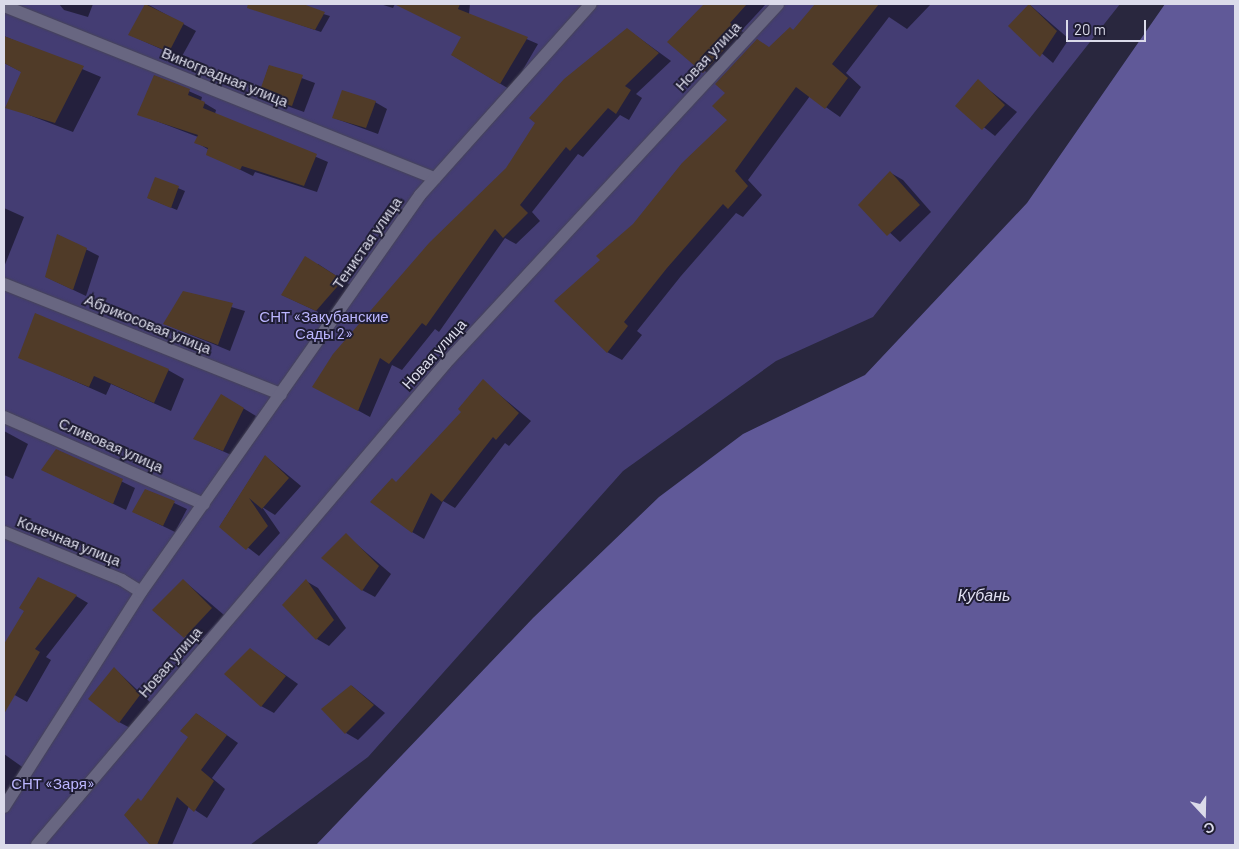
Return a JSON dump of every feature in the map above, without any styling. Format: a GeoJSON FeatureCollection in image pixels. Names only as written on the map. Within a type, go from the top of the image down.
{"type":"FeatureCollection","features":[{"type":"Feature","properties":{"kind":"street","name":"Тенистая улица"},"geometry":{"type":"LineString","coordinates":[[4,808],[141,592],[435,178],[591,4]]}},
{"type":"Feature","properties":{"kind":"street","name":"Новая улица"},"geometry":{"type":"LineString","coordinates":[[37,845],[103,762],[445,364],[778,4]]}},
{"type":"Feature","properties":{"kind":"street","name":"Виноградная улица"},"geometry":{"type":"LineString","coordinates":[[4,6],[435,178]]}},
{"type":"Feature","properties":{"kind":"street","name":"Абрикосовая улица"},"geometry":{"type":"LineString","coordinates":[[4,284],[281,394]]}},
{"type":"Feature","properties":{"kind":"street","name":"Сливовая улица"},"geometry":{"type":"LineString","coordinates":[[4,416],[204,504]]}},
{"type":"Feature","properties":{"kind":"street","name":"Конечная улица"},"geometry":{"type":"LineString","coordinates":[[4,532],[122,580],[141,592]]}},
{"type":"Feature","properties":{"kind":"green space","name":"СНТ «Закубанские Сады 2»"},"geometry":{"type":"Polygon","coordinates":[[[4,4],[1120,4],[873,317],[776,361],[623,471],[368,757],[250,845],[4,845],[4,4]]]}},
{"type":"Feature","properties":{"kind":"water","name":"Кубань"},"geometry":{"type":"Polygon","coordinates":[[[1165,4],[1235,4],[1235,845],[316,845],[533,618],[659,497],[743,434],[865,375],[1027,203],[1165,4]]]}},
{"type":"Feature","properties":{"kind":"building"},"geometry":{"type":"Polygon","coordinates":[[[145,4],[184,23],[169,52],[128,35],[145,4]]]}},
{"type":"Feature","properties":{"kind":"building"},"geometry":{"type":"Polygon","coordinates":[[[248,4],[303,4],[325,12],[315,30],[247,8],[248,4]]]}},
{"type":"Feature","properties":{"kind":"building"},"geometry":{"type":"Polygon","coordinates":[[[394,4],[460,4],[458,9],[528,37],[500,84],[451,55],[461,37],[394,4]]]}},
{"type":"Feature","properties":{"kind":"building"},"geometry":{"type":"Polygon","coordinates":[[[704,4],[747,4],[730,23],[742,30],[703,73],[667,42],[704,4]]]}},
{"type":"Feature","properties":{"kind":"building"},"geometry":{"type":"Polygon","coordinates":[[[815,4],[879,4],[832,64],[848,78],[825,109],[796,87],[735,171],[748,186],[728,209],[723,204],[667,268],[624,322],[628,326],[607,353],[554,301],[600,260],[596,256],[633,224],[682,163],[727,120],[712,106],[725,93],[715,84],[757,39],[769,47],[790,27],[793,30],[815,4]]]}},
{"type":"Feature","properties":{"kind":"building"},"geometry":{"type":"Polygon","coordinates":[[[1029,4],[1057,31],[1040,57],[1008,26],[1029,4]]]}},
{"type":"Feature","properties":{"kind":"building"},"geometry":{"type":"Polygon","coordinates":[[[627,28],[659,53],[625,86],[631,90],[616,114],[608,108],[570,151],[566,147],[520,205],[528,213],[503,238],[495,229],[426,326],[422,323],[389,364],[380,358],[358,411],[312,387],[333,354],[429,243],[506,168],[535,123],[529,118],[564,79],[627,28]]]}},
{"type":"Feature","properties":{"kind":"building"},"geometry":{"type":"Polygon","coordinates":[[[4,36],[84,66],[55,123],[5,108],[21,72],[4,63],[4,36]]]}},
{"type":"Feature","properties":{"kind":"building"},"geometry":{"type":"Polygon","coordinates":[[[269,65],[303,75],[292,106],[258,96],[269,65]]]}},
{"type":"Feature","properties":{"kind":"building"},"geometry":{"type":"Polygon","coordinates":[[[154,75],[190,89],[188,95],[205,102],[203,108],[317,154],[304,186],[242,166],[240,170],[206,155],[208,148],[194,143],[198,135],[137,115],[154,75]]]}},
{"type":"Feature","properties":{"kind":"building"},"geometry":{"type":"Polygon","coordinates":[[[978,79],[1005,105],[982,130],[955,106],[978,79]]]}},
{"type":"Feature","properties":{"kind":"building"},"geometry":{"type":"Polygon","coordinates":[[[342,90],[376,101],[366,128],[332,118],[342,90]]]}},
{"type":"Feature","properties":{"kind":"building"},"geometry":{"type":"Polygon","coordinates":[[[890,171],[920,205],[887,236],[858,205],[890,171]]]}},
{"type":"Feature","properties":{"kind":"building"},"geometry":{"type":"Polygon","coordinates":[[[155,177],[179,186],[171,208],[147,198],[155,177]]]}},
{"type":"Feature","properties":{"kind":"building"},"geometry":{"type":"Polygon","coordinates":[[[57,234],[87,248],[73,290],[45,277],[57,234]]]}},
{"type":"Feature","properties":{"kind":"building"},"geometry":{"type":"Polygon","coordinates":[[[305,256],[343,280],[316,311],[281,295],[305,256]]]}},
{"type":"Feature","properties":{"kind":"building"},"geometry":{"type":"Polygon","coordinates":[[[183,291],[233,303],[218,345],[163,324],[183,291]]]}},
{"type":"Feature","properties":{"kind":"building"},"geometry":{"type":"Polygon","coordinates":[[[35,313],[169,369],[154,403],[94,376],[89,387],[18,358],[35,313]]]}},
{"type":"Feature","properties":{"kind":"building"},"geometry":{"type":"Polygon","coordinates":[[[483,379],[519,413],[496,440],[493,437],[442,502],[431,493],[412,533],[370,502],[392,478],[396,482],[461,412],[458,409],[483,379]]]}},
{"type":"Feature","properties":{"kind":"building"},"geometry":{"type":"Polygon","coordinates":[[[221,394],[244,408],[223,451],[193,439],[221,394]]]}},
{"type":"Feature","properties":{"kind":"building"},"geometry":{"type":"Polygon","coordinates":[[[56,449],[123,479],[113,504],[41,470],[56,449]]]}},
{"type":"Feature","properties":{"kind":"building"},"geometry":{"type":"Polygon","coordinates":[[[265,455],[289,478],[262,509],[249,498],[268,526],[246,550],[219,527],[265,455]]]}},
{"type":"Feature","properties":{"kind":"building"},"geometry":{"type":"Polygon","coordinates":[[[145,489],[175,501],[163,526],[132,512],[145,489]]]}},
{"type":"Feature","properties":{"kind":"building"},"geometry":{"type":"Polygon","coordinates":[[[346,533],[379,566],[362,591],[321,558],[346,533]]]}},
{"type":"Feature","properties":{"kind":"building"},"geometry":{"type":"Polygon","coordinates":[[[38,577],[77,595],[35,649],[40,652],[4,714],[4,644],[24,611],[19,608],[38,577]]]}},
{"type":"Feature","properties":{"kind":"building"},"geometry":{"type":"Polygon","coordinates":[[[183,579],[212,608],[184,638],[152,610],[183,579]]]}},
{"type":"Feature","properties":{"kind":"building"},"geometry":{"type":"Polygon","coordinates":[[[306,579],[334,620],[316,640],[282,605],[306,579]]]}},
{"type":"Feature","properties":{"kind":"building"},"geometry":{"type":"Polygon","coordinates":[[[250,648],[286,676],[261,707],[224,674],[250,648]]]}},
{"type":"Feature","properties":{"kind":"building"},"geometry":{"type":"Polygon","coordinates":[[[114,667],[140,695],[119,723],[88,699],[114,667]]]}},
{"type":"Feature","properties":{"kind":"building"},"geometry":{"type":"Polygon","coordinates":[[[351,685],[374,705],[345,734],[321,709],[351,685]]]}},
{"type":"Feature","properties":{"kind":"building"},"geometry":{"type":"Polygon","coordinates":[[[196,713],[227,735],[201,770],[214,781],[194,812],[177,797],[157,845],[150,845],[124,815],[138,798],[141,801],[188,737],[180,731],[196,713]]]}},
{"type":"Feature","properties":{"kind":"park label","name":"СНТ «Заря»"},"geometry":{"type":"Point","coordinates":[53,784]}}]}
